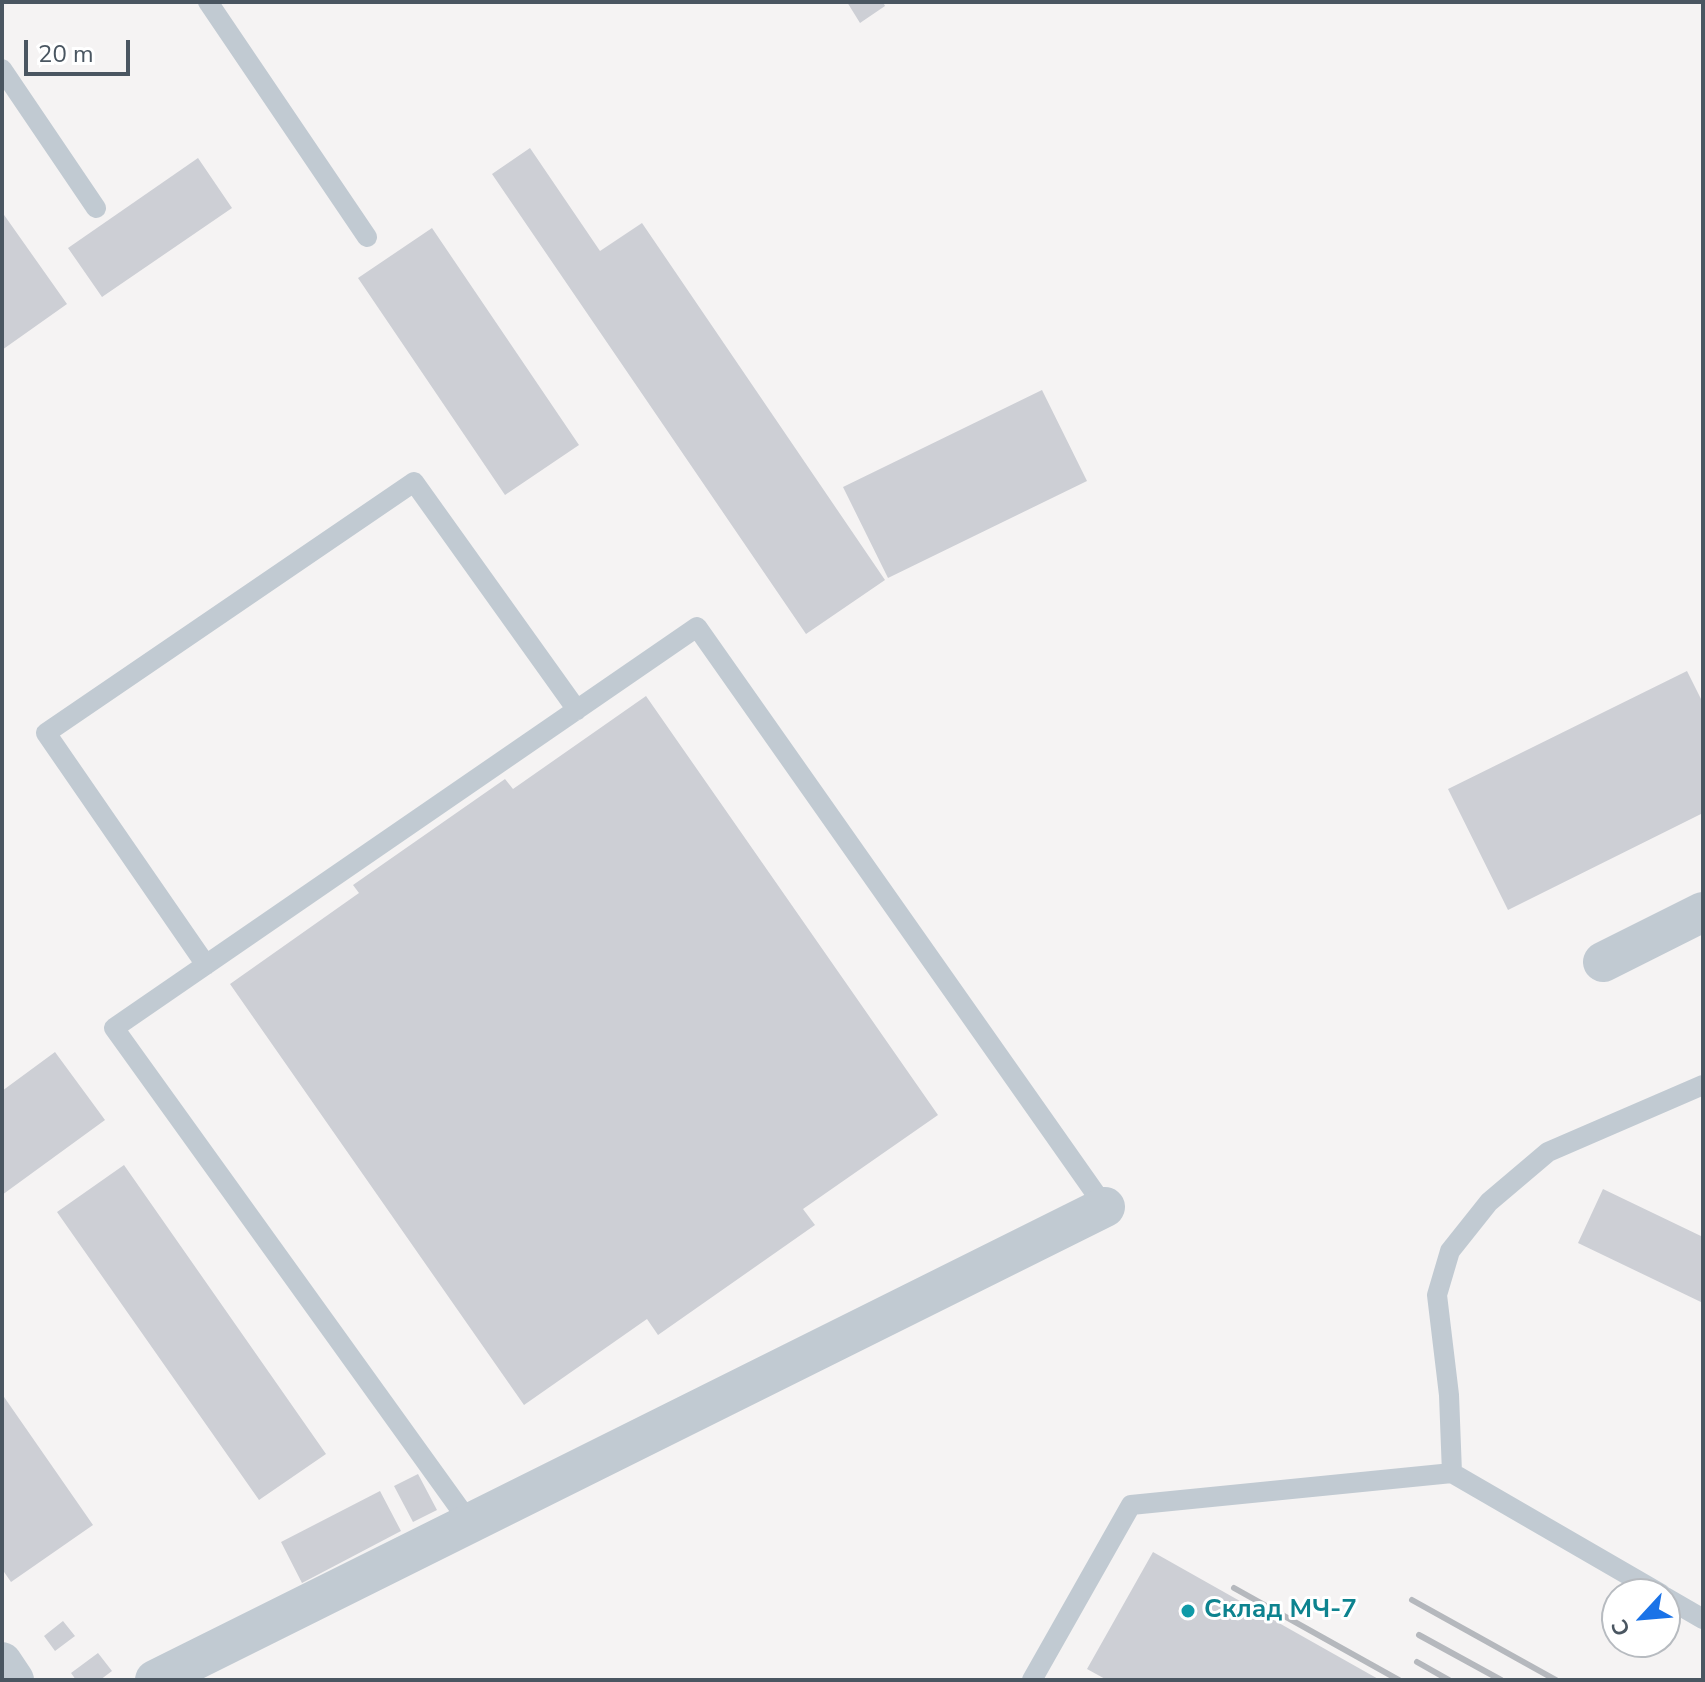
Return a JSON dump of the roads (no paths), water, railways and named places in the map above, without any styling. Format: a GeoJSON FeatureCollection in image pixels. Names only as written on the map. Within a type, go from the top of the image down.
{"type":"FeatureCollection","features":[{"type":"Feature","properties":{"kind":"street"},"geometry":{"type":"LineString","coordinates":[[1603,962],[1703,912]]}},
{"type":"Feature","properties":{"kind":"street"},"geometry":{"type":"LineString","coordinates":[[155,1680],[1105,1207]]}},
{"type":"Feature","properties":{"kind":"street"},"geometry":{"type":"LineString","coordinates":[[2,1662],[14,1680]]}},
{"type":"Feature","properties":{"kind":"lane"},"geometry":{"type":"LineString","coordinates":[[208,2],[367,237]]}},
{"type":"Feature","properties":{"kind":"lane"},"geometry":{"type":"LineString","coordinates":[[2,69],[96,208]]}},
{"type":"Feature","properties":{"kind":"lane"},"geometry":{"type":"LineString","coordinates":[[206,965],[46,733],[414,482],[577,710]]}},
{"type":"Feature","properties":{"kind":"lane"},"geometry":{"type":"LineString","coordinates":[[470,1523],[114,1028],[697,627],[1105,1207]]}},
{"type":"Feature","properties":{"kind":"lane"},"geometry":{"type":"LineString","coordinates":[[1452,1473],[1449,1395],[1437,1295],[1450,1251],[1489,1202],[1548,1152],[1703,1085]]}},
{"type":"Feature","properties":{"kind":"lane"},"geometry":{"type":"LineString","coordinates":[[1032,1680],[1131,1505],[1452,1473],[1634,1578]]}},
{"type":"Feature","properties":{"kind":"lane"},"geometry":{"type":"LineString","coordinates":[[1681,1606],[1703,1619]]}},
{"type":"Feature","properties":{"kind":"railway"},"geometry":{"type":"LineString","coordinates":[[1234,1588],[1399,1680]]}},
{"type":"Feature","properties":{"kind":"railway"},"geometry":{"type":"LineString","coordinates":[[1412,1600],[1556,1680]]}},
{"type":"Feature","properties":{"kind":"railway"},"geometry":{"type":"LineString","coordinates":[[1419,1635],[1501,1680]]}},
{"type":"Feature","properties":{"kind":"railway"},"geometry":{"type":"LineString","coordinates":[[1417,1662],[1449,1680]]}},
{"type":"Feature","properties":{"kind":"place","name":"Склад МЧ-7"},"geometry":{"type":"Point","coordinates":[1188,1611]}}]}
